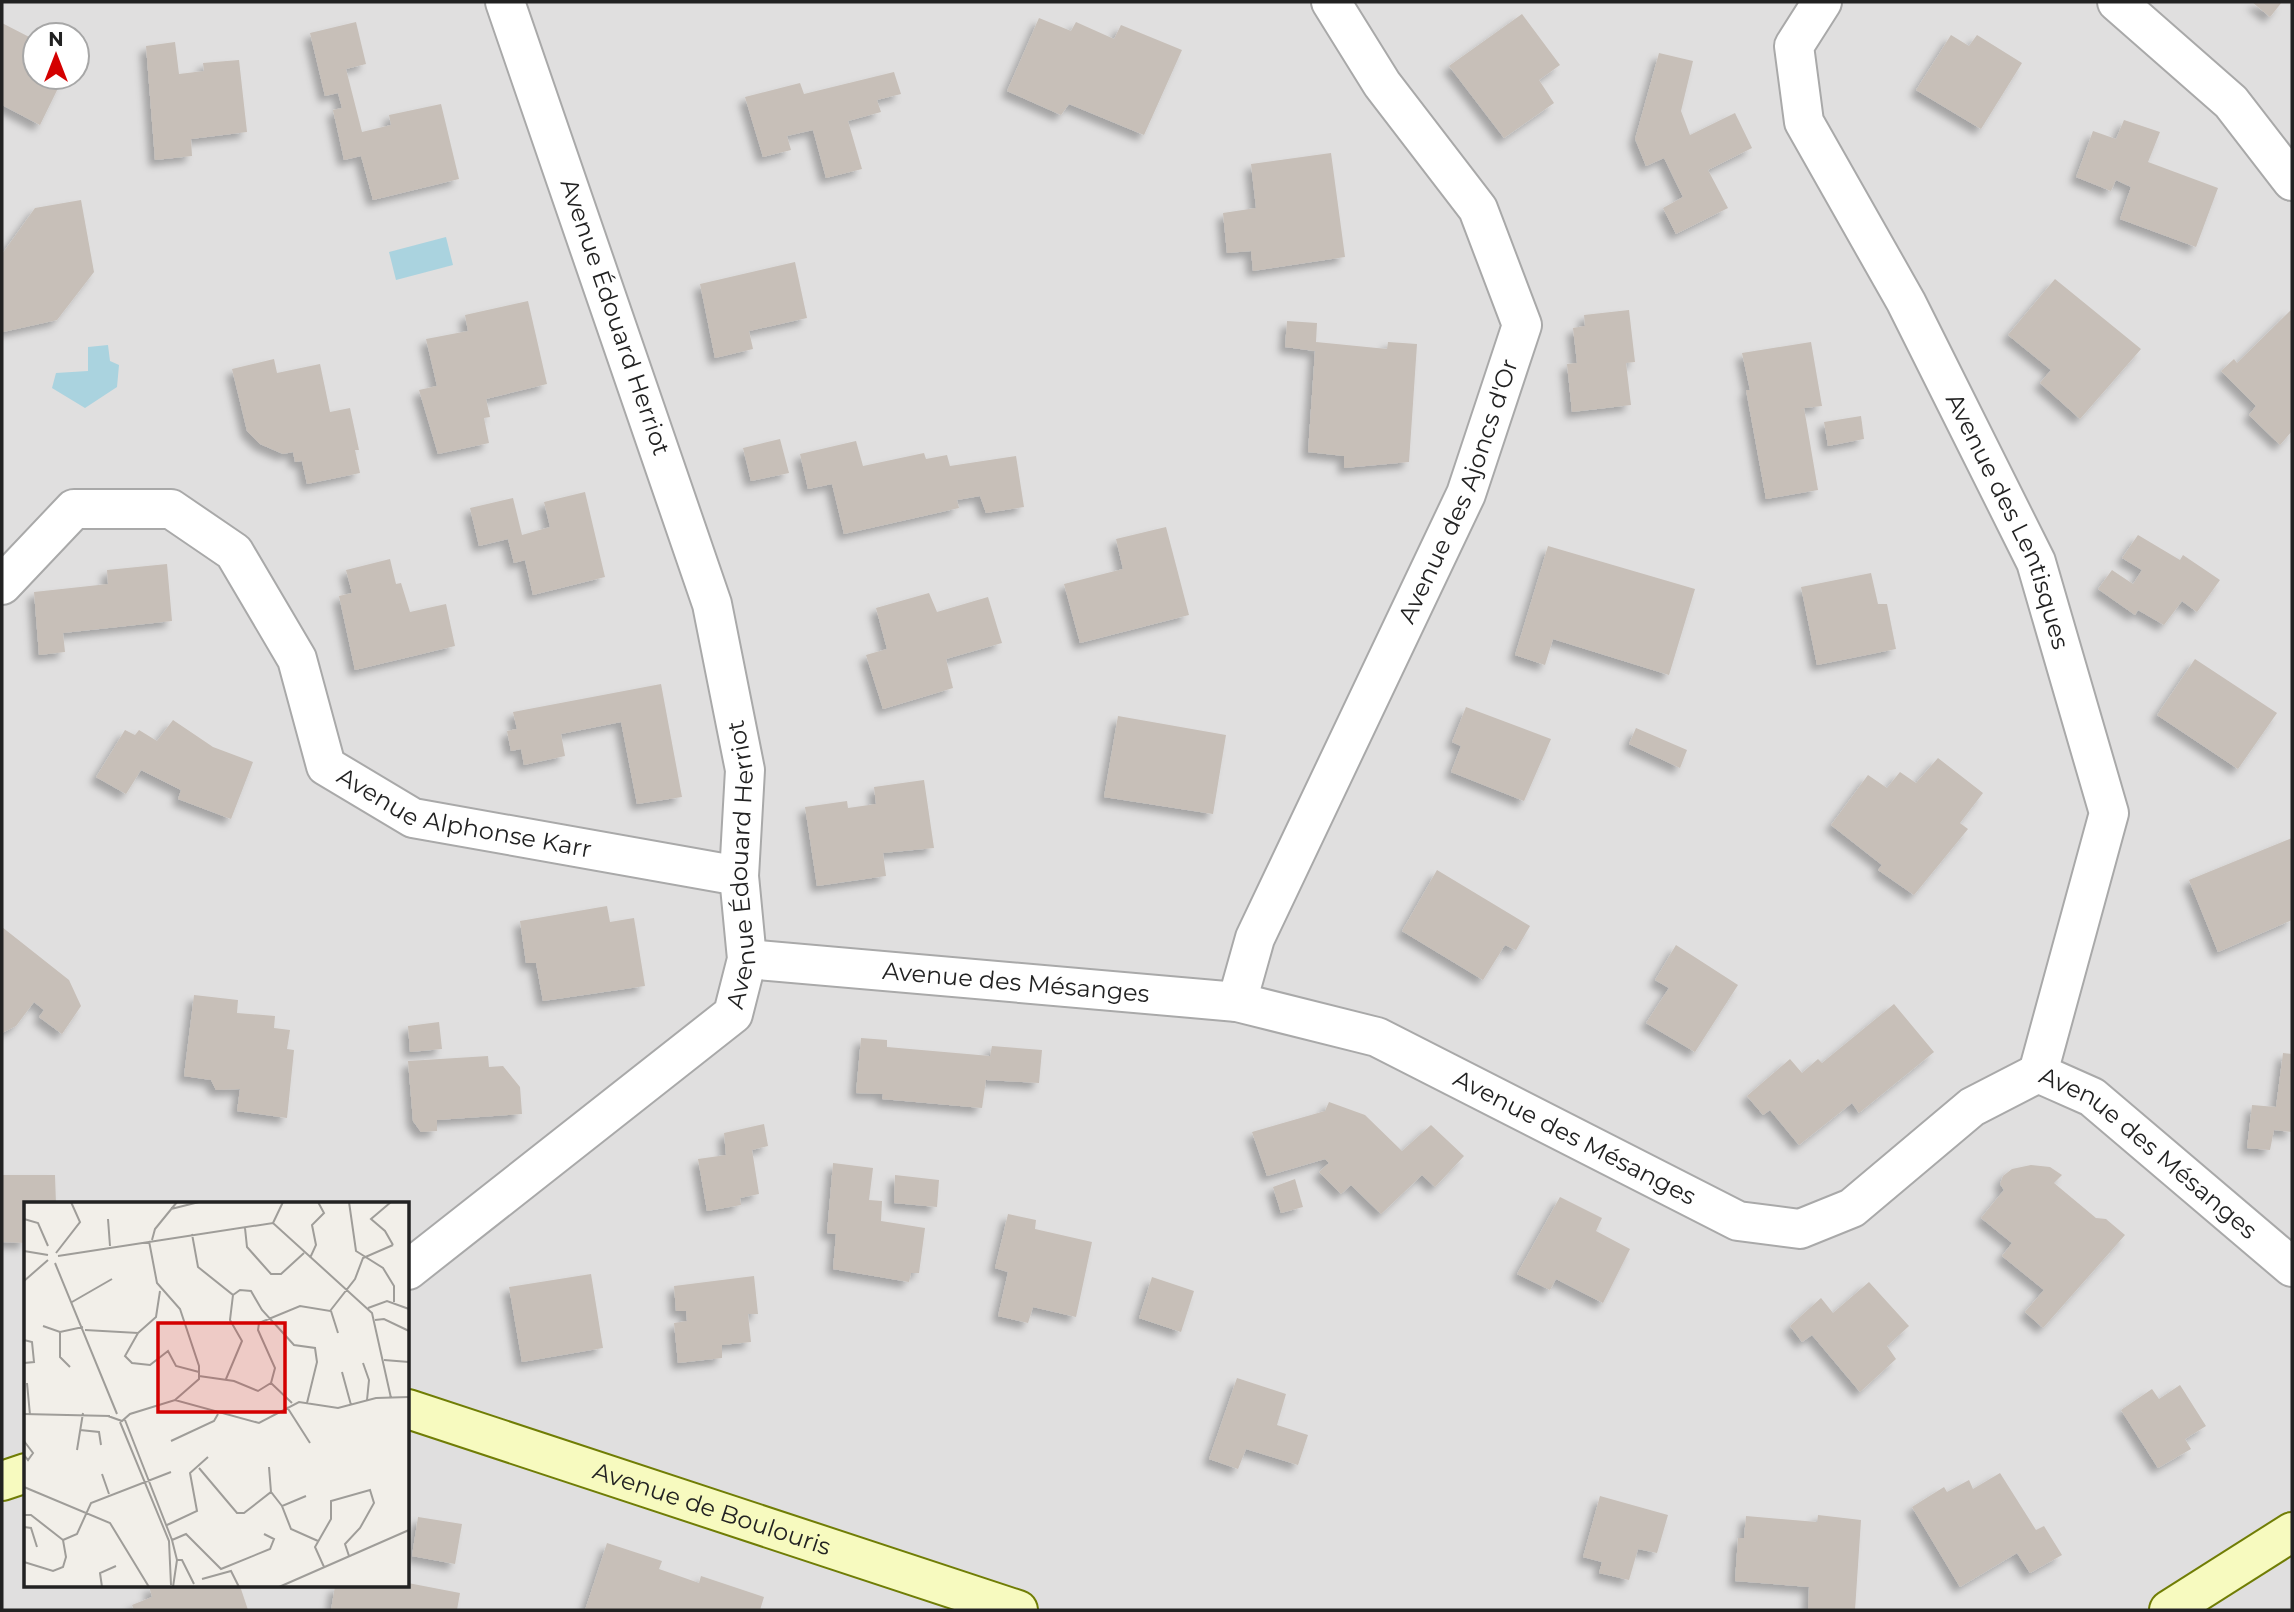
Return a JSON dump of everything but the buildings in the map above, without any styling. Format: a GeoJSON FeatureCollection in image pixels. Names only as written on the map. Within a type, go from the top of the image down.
{"type":"FeatureCollection","features":[{"type":"Feature","properties":{"kind":"street","name":"Avenue Édouard Herriot"},"geometry":{"type":"LineString","coordinates":[[410,1268],[733,1014],[747,959],[739,877],[745,769],[712,604],[505,2]]}},
{"type":"Feature","properties":{"kind":"street","name":"Avenue des Ajoncs d'Or"},"geometry":{"type":"LineString","coordinates":[[1237,1002],[1255,938],[1466,494],[1522,325],[1478,209],[1382,83],[1331,2]]}},
{"type":"Feature","properties":{"kind":"street","name":"Avenue des Lentisques"},"geometry":{"type":"LineString","coordinates":[[1822,2],[1794,46],[1804,121],[1906,302],[2036,562],[2109,813],[2038,1073]]}},
{"type":"Feature","properties":{"kind":"street"},"geometry":{"type":"LineString","coordinates":[[2117,2],[2231,102],[2292,181]]}},
{"type":"Feature","properties":{"kind":"street","name":"Avenue Alphonse Karr"},"geometry":{"type":"LineString","coordinates":[[2,585],[74,509],[171,509],[234,552],[297,659],[326,766],[413,818],[739,877]]}},
{"type":"Feature","properties":{"kind":"street","name":"Avenue des Mésanges"},"geometry":{"type":"LineString","coordinates":[[747,959],[1237,1002],[1377,1037],[1738,1221],[1800,1229],[1852,1208],[1972,1107],[2038,1073],[2092,1097],[2292,1267]]}},
{"type":"Feature","properties":{"kind":"street","name":"Avenue de Boulouris"},"geometry":{"type":"LineString","coordinates":[[410,1410],[1018,1610]]}},
{"type":"Feature","properties":{"kind":"street"},"geometry":{"type":"LineString","coordinates":[[2,1481],[24,1474]]}},
{"type":"Feature","properties":{"kind":"street"},"geometry":{"type":"LineString","coordinates":[[2169,1610],[2292,1532]]}},
{"type":"Feature","properties":{"kind":"shaded area"},"geometry":{"type":"Polygon","coordinates":[[[2,2],[2292,2],[2292,1610],[2,1610],[2,2]]]}},
{"type":"Feature","properties":{"kind":"water"},"geometry":{"type":"Polygon","coordinates":[[[446,237],[453,265],[396,280],[389,252],[446,237]]]}},
{"type":"Feature","properties":{"kind":"water"},"geometry":{"type":"Polygon","coordinates":[[[108,345],[110,361],[119,365],[117,387],[85,408],[52,388],[56,373],[88,371],[88,347],[108,345]]]}}]}
